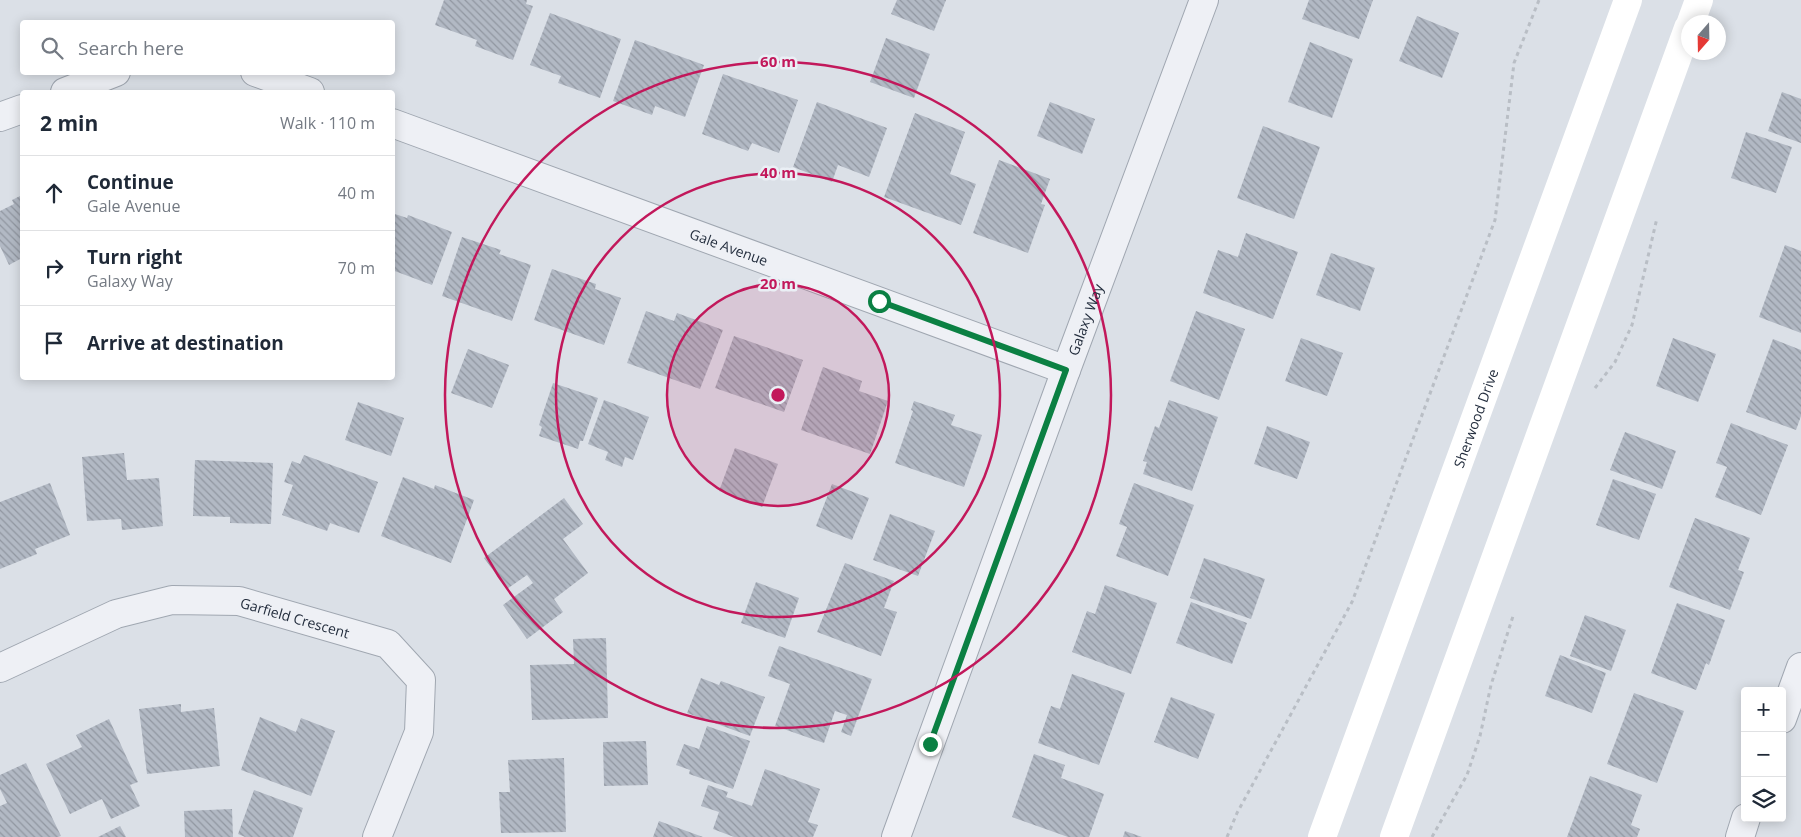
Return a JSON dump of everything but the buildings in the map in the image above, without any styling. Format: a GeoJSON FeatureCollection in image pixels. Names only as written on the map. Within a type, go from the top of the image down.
{"type":"FeatureCollection","features":[{"type":"Feature","properties":{"kind":"main road","name":"Sherwood Drive"},"geometry":{"type":"LineString","coordinates":[[1322,837],[1628,0]]}},
{"type":"Feature","properties":{"kind":"main road"},"geometry":{"type":"LineString","coordinates":[[1694,15],[1699,0]]}},
{"type":"Feature","properties":{"kind":"main road"},"geometry":{"type":"LineString","coordinates":[[1394,837],[1681,47]]}},
{"type":"Feature","properties":{"kind":"street","name":"Galaxy Way"},"geometry":{"type":"LineString","coordinates":[[896,837],[1066,370],[1204,0]]}},
{"type":"Feature","properties":{"kind":"street"},"geometry":{"type":"LineString","coordinates":[[69,90],[108,75]]}},
{"type":"Feature","properties":{"kind":"street"},"geometry":{"type":"LineString","coordinates":[[263,75],[304,90]]}},
{"type":"Feature","properties":{"kind":"street"},"geometry":{"type":"LineString","coordinates":[[0,118],[20,110]]}},
{"type":"Feature","properties":{"kind":"street","name":"Gale Avenue"},"geometry":{"type":"LineString","coordinates":[[395,124],[1066,370]]}},
{"type":"Feature","properties":{"kind":"street","name":"Garfield Crescent"},"geometry":{"type":"LineString","coordinates":[[0,668],[116,614],[172,600],[239,601],[388,644],[421,680],[419,732],[377,837]]}},
{"type":"Feature","properties":{"kind":"street"},"geometry":{"type":"LineString","coordinates":[[1786,708],[1801,667]]}},
{"type":"Feature","properties":{"kind":"street"},"geometry":{"type":"LineString","coordinates":[[1740,837],[1745,822]]}},
{"type":"Feature","properties":{"kind":"path"},"geometry":{"type":"LineString","coordinates":[[1227,837],[1237,813],[1352,602],[1495,220],[1514,62],[1539,0]]}},
{"type":"Feature","properties":{"kind":"path"},"geometry":{"type":"LineString","coordinates":[[1593,394],[1596,386],[1615,362],[1632,325],[1658,212]]}},
{"type":"Feature","properties":{"kind":"path"},"geometry":{"type":"LineString","coordinates":[[1432,837],[1467,775],[1480,736],[1491,685],[1515,607]]}},
{"type":"Feature","properties":{"kind":"route"},"geometry":{"type":"LineString","coordinates":[[879,301],[1066,370],[930,744]]}}]}
